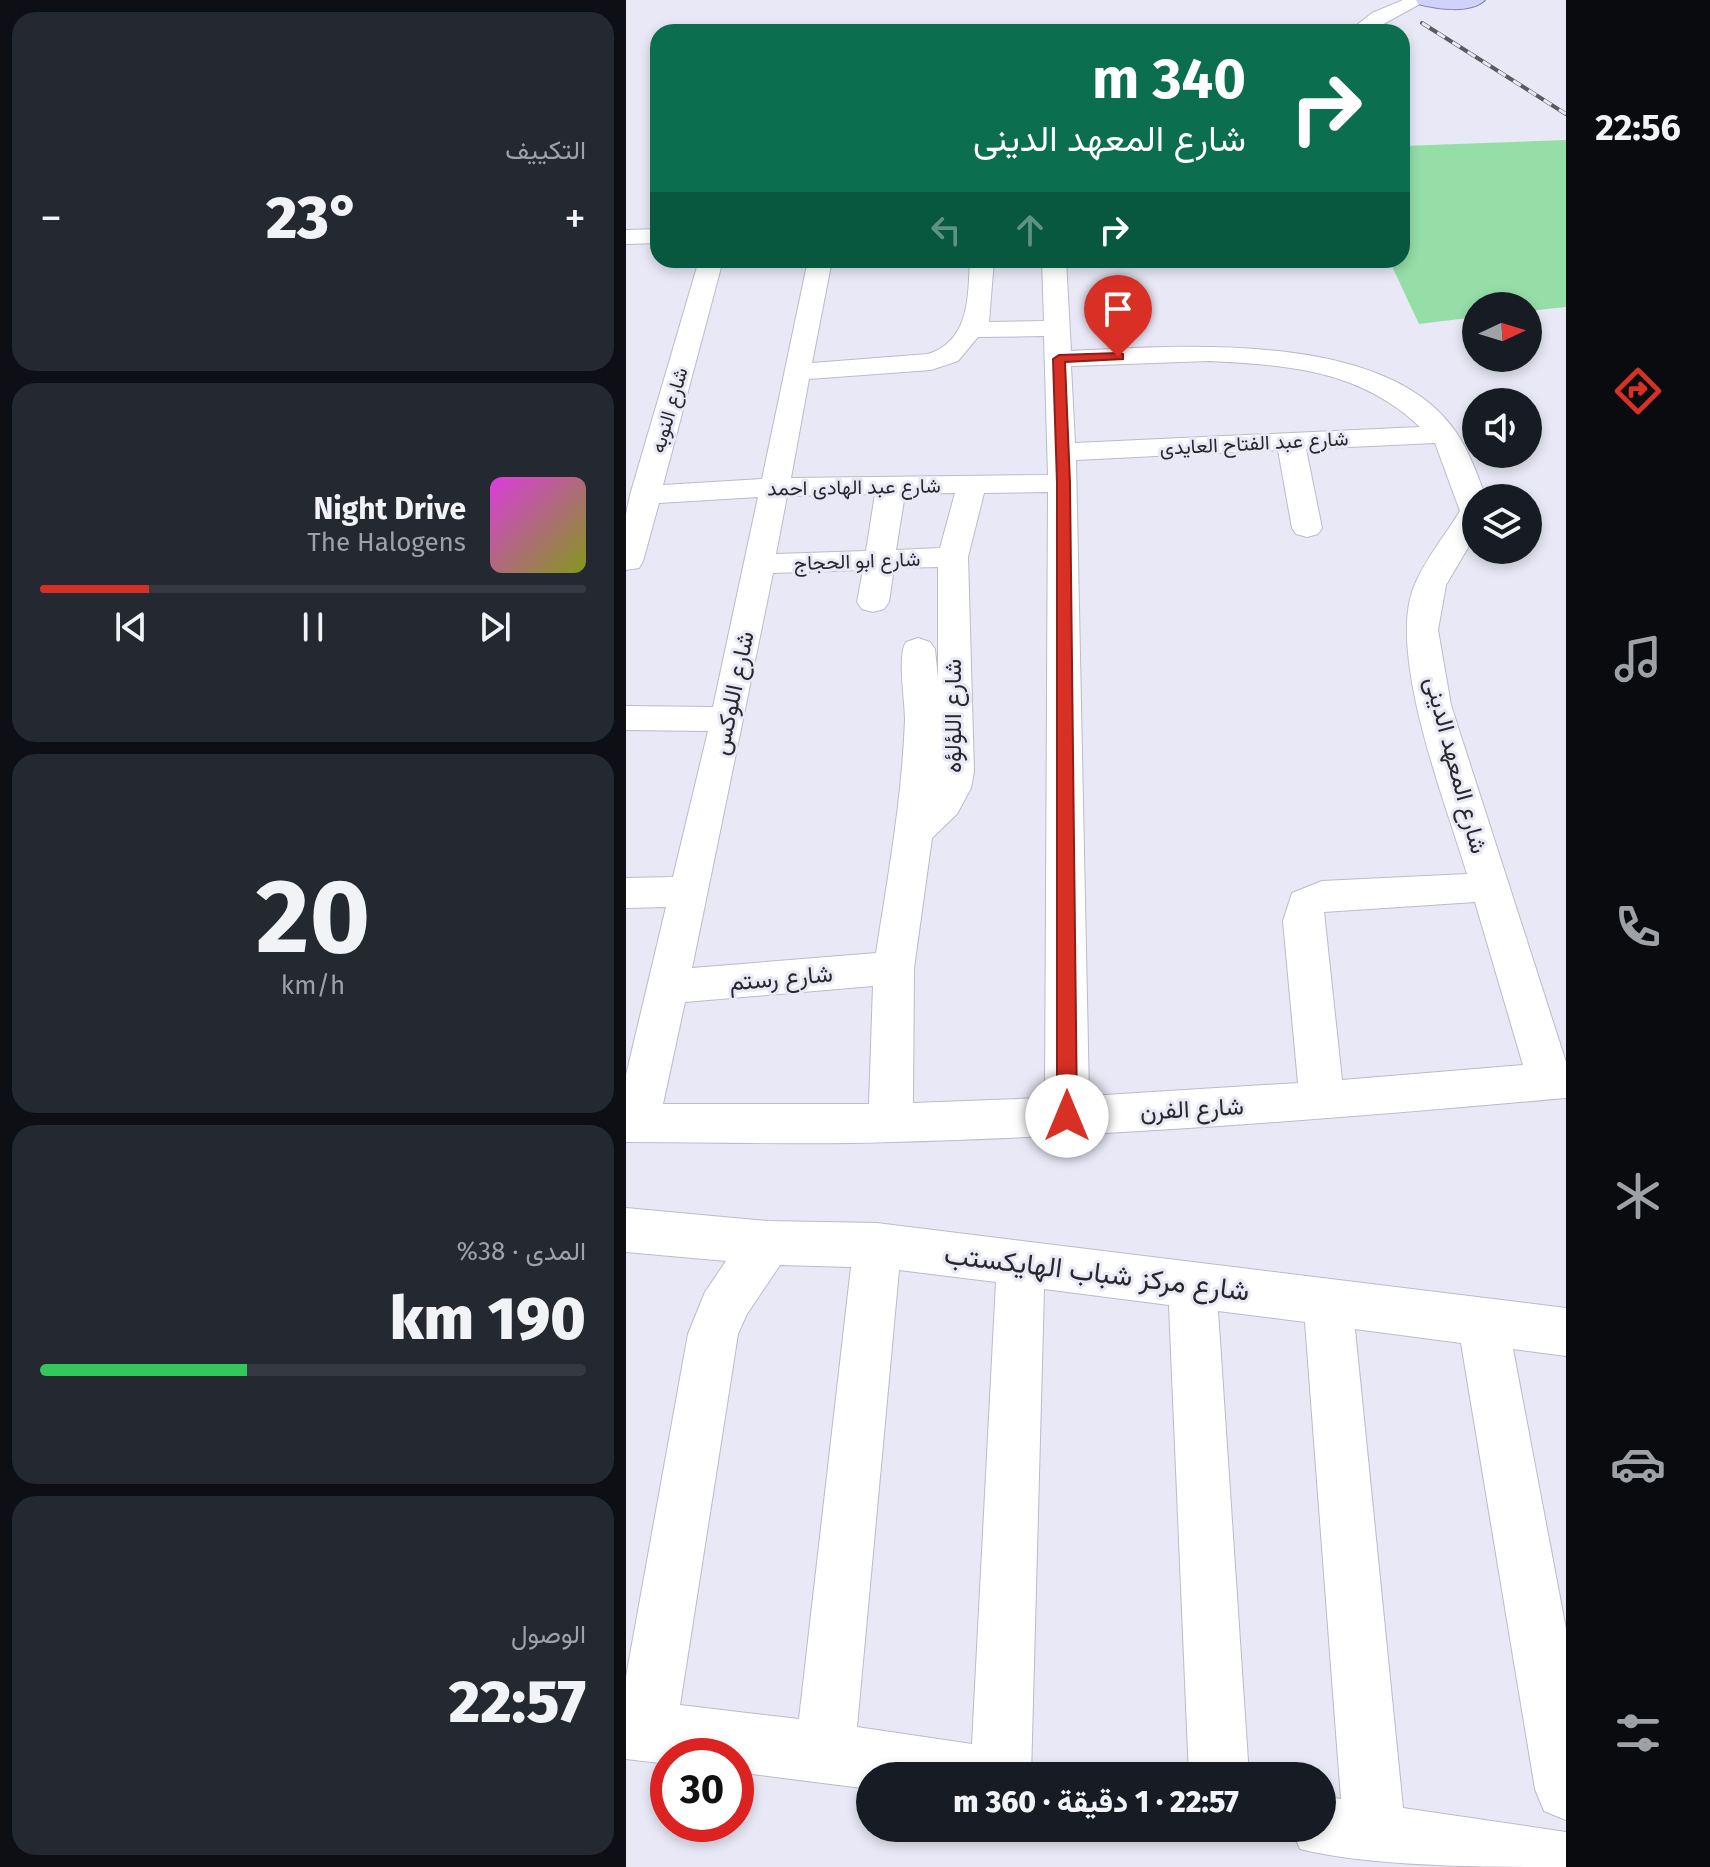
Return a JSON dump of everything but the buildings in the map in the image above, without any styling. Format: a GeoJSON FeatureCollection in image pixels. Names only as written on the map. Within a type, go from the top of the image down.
{"type":"FeatureCollection","features":[{"type":"Feature","properties":{"kind":"main road"},"geometry":{"type":"LineString","coordinates":[[1425,0],[1449,3],[1476,0]]}},
{"type":"Feature","properties":{"kind":"street"},"geometry":{"type":"LineString","coordinates":[[1368,24],[1418,0]]}},
{"type":"Feature","properties":{"kind":"street"},"geometry":{"type":"LineString","coordinates":[[626,237],[650,236]]}},
{"type":"Feature","properties":{"kind":"street","name":"شارع النوبه"},"geometry":{"type":"LineString","coordinates":[[628,561],[709,268]]}},
{"type":"Feature","properties":{"kind":"street","name":"شارع اللوكس"},"geometry":{"type":"LineString","coordinates":[[632,1123],[667,987],[728,719],[818,268]]}},
{"type":"Feature","properties":{"kind":"street"},"geometry":{"type":"LineString","coordinates":[[797,372],[938,360],[952,353],[979,316],[982,268]]}},
{"type":"Feature","properties":{"kind":"street"},"geometry":{"type":"LineString","coordinates":[[1054,268],[1063,467],[1067,1116]]}},
{"type":"Feature","properties":{"kind":"street","name":"شارع المعهد الدينى"},"geometry":{"type":"LineString","coordinates":[[971,330],[1058,344],[1239,353],[1302,360],[1386,388],[1419,410],[1444,434],[1475,511],[1430,585],[1422,630],[1434,705],[1490,887],[1558,1081]]}},
{"type":"Feature","properties":{"kind":"street","name":"شارع عبد الفتاح العايدى"},"geometry":{"type":"LineString","coordinates":[[1063,467],[1291,442],[1444,434]]}},
{"type":"Feature","properties":{"kind":"street"},"geometry":{"type":"LineString","coordinates":[[1291,442],[1307,528]]}},
{"type":"Feature","properties":{"kind":"street","name":"شارع عبد الهادى احمد"},"geometry":{"type":"LineString","coordinates":[[645,495],[775,487],[971,486],[1063,467]]}},
{"type":"Feature","properties":{"kind":"street","name":"شارع اللؤلؤه"},"geometry":{"type":"LineString","coordinates":[[914,833],[944,805],[953,788],[956,772],[953,557],[971,486]]}},
{"type":"Feature","properties":{"kind":"street"},"geometry":{"type":"LineString","coordinates":[[873,602],[891,487]]}},
{"type":"Feature","properties":{"kind":"street","name":"شارع ابو الحجاج"},"geometry":{"type":"LineString","coordinates":[[761,564],[953,557]]}},
{"type":"Feature","properties":{"kind":"street"},"geometry":{"type":"LineString","coordinates":[[891,1123],[894,968],[914,833],[923,728],[918,649]]}},
{"type":"Feature","properties":{"kind":"street"},"geometry":{"type":"LineString","coordinates":[[626,718],[728,719]]}},
{"type":"Feature","properties":{"kind":"street"},"geometry":{"type":"LineString","coordinates":[[1322,1101],[1303,921],[1306,904],[1322,896],[1490,887]]}},
{"type":"Feature","properties":{"kind":"street"},"geometry":{"type":"LineString","coordinates":[[626,893],[687,892]]}},
{"type":"Feature","properties":{"kind":"street","name":"شارع رستم"},"geometry":{"type":"LineString","coordinates":[[667,987],[894,968]]}},
{"type":"Feature","properties":{"kind":"street","name":"شارع الفرن"},"geometry":{"type":"LineString","coordinates":[[632,1123],[891,1123],[1067,1116],[1322,1101],[1558,1081]]}},
{"type":"Feature","properties":{"kind":"street","name":"شارع مركز شباب الهايكستب"},"geometry":{"type":"LineString","coordinates":[[626,1230],[768,1243],[877,1245],[1566,1332]]}},
{"type":"Feature","properties":{"kind":"street"},"geometry":{"type":"LineString","coordinates":[[768,1243],[731,1293],[718,1316],[713,1334],[636,1730],[892,1762]]}},
{"type":"Feature","properties":{"kind":"street"},"geometry":{"type":"LineString","coordinates":[[825,1752],[877,1245]]}},
{"type":"Feature","properties":{"kind":"street"},"geometry":{"type":"LineString","coordinates":[[1002,1762],[1021,1262]]}},
{"type":"Feature","properties":{"kind":"street"},"geometry":{"type":"LineString","coordinates":[[1192,1283],[1218,1762]]}},
{"type":"Feature","properties":{"kind":"street"},"geometry":{"type":"LineString","coordinates":[[1328,1303],[1349,1831],[1566,1863]]}},
{"type":"Feature","properties":{"kind":"street"},"geometry":{"type":"LineString","coordinates":[[1483,1323],[1566,1789]]}},
{"type":"Feature","properties":{"kind":"green space"},"geometry":{"type":"Polygon","coordinates":[[[1566,140],[1566,307],[1542,310],[1542,292],[1462,292],[1462,319],[1419,324],[1393,268],[1410,268],[1410,146],[1566,140]]]}},
{"type":"Feature","properties":{"kind":"railway"},"geometry":{"type":"LineString","coordinates":[[1422,23],[1566,114]]}},
{"type":"Feature","properties":{"kind":"route"},"geometry":{"type":"LineString","coordinates":[[1067,1116],[1063,452],[1059,359],[1118,357]]}}]}
